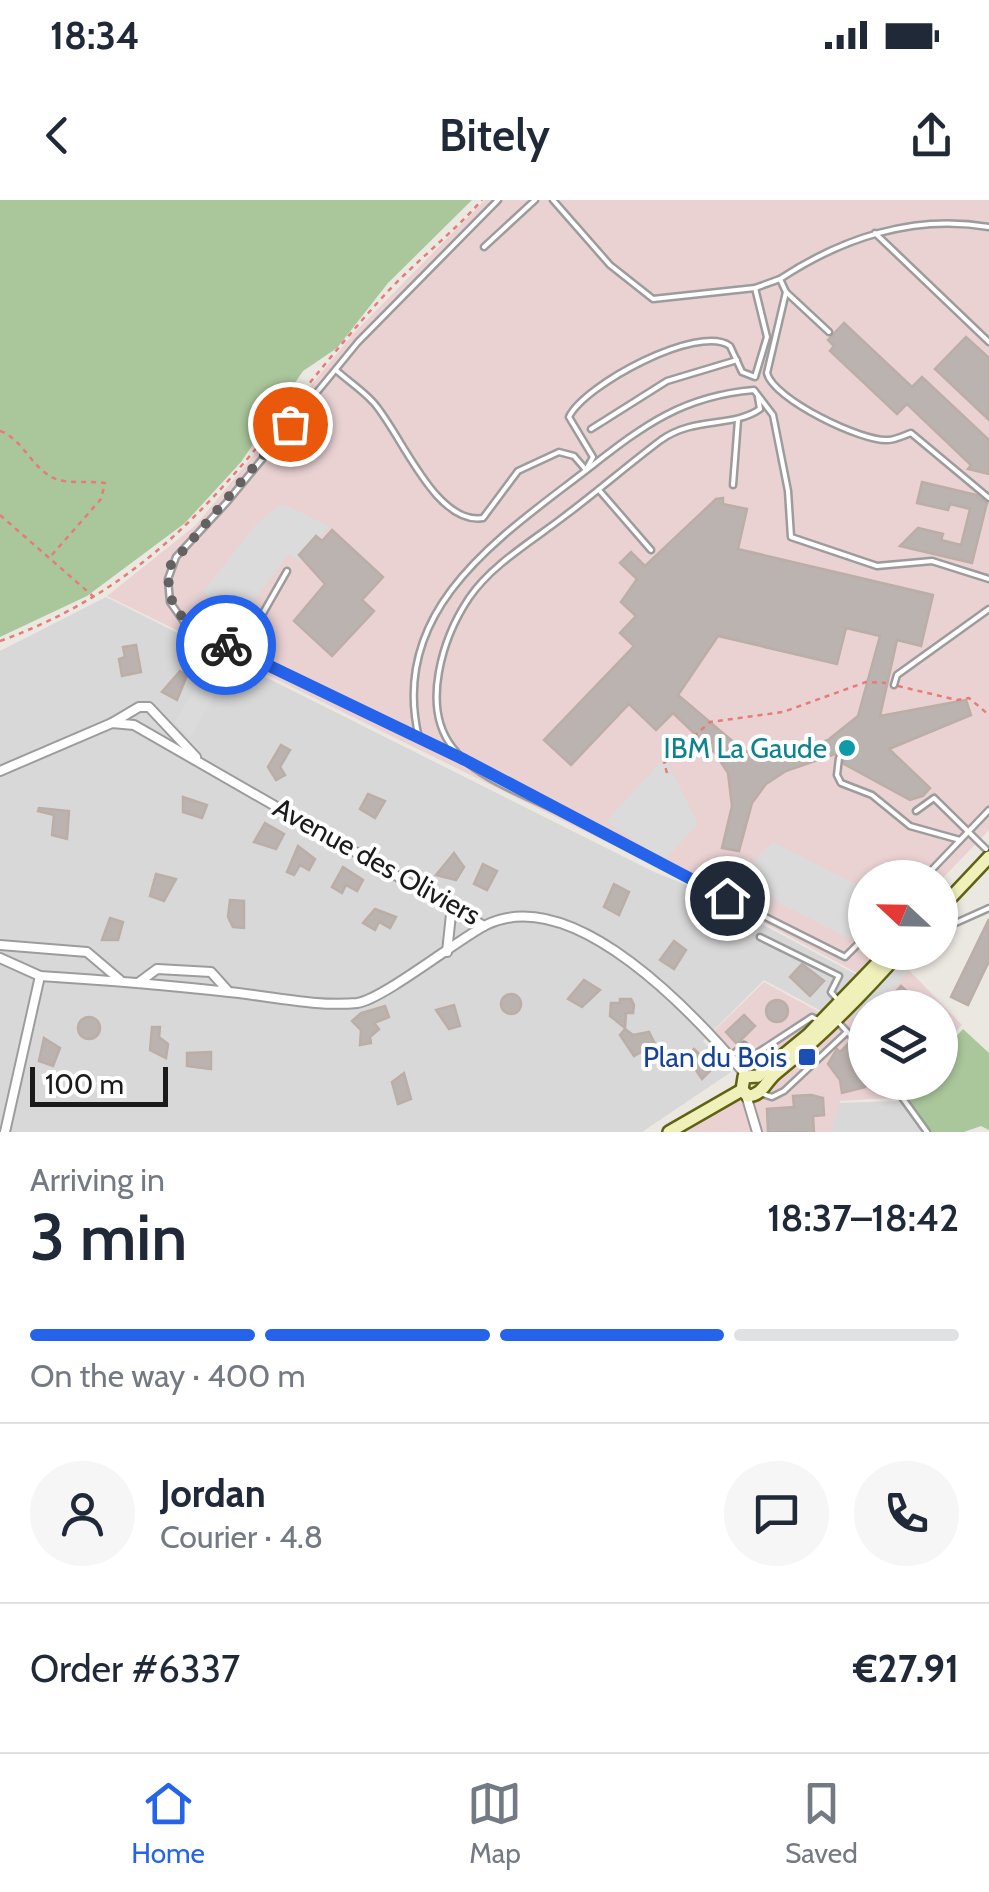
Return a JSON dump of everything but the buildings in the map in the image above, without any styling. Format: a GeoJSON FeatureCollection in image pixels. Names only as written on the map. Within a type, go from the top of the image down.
{"type":"FeatureCollection","features":[{"type":"Feature","properties":{"kind":"main road"},"geometry":{"type":"LineString","coordinates":[[958,880],[988,851]]}},
{"type":"Feature","properties":{"kind":"main road"},"geometry":{"type":"LineString","coordinates":[[958,887],[988,851]]}},
{"type":"Feature","properties":{"kind":"main road"},"geometry":{"type":"LineString","coordinates":[[753,1087],[871,970]]}},
{"type":"Feature","properties":{"kind":"main road"},"geometry":{"type":"LineString","coordinates":[[669,1132],[753,1087],[837,1020],[883,970]]}},
{"type":"Feature","properties":{"kind":"street","name":"Avenue des Oliviers"},"geometry":{"type":"LineString","coordinates":[[0,771],[139,707],[149,707],[180,734],[199,760]]}},
{"type":"Feature","properties":{"kind":"street","name":"Avenue des Oliviers"},"geometry":{"type":"LineString","coordinates":[[112,722],[134,725],[199,760],[484,926],[532,916],[599,942],[680,1003],[730,1056],[753,1087],[757,1132]]}},
{"type":"Feature","properties":{"kind":"street"},"geometry":{"type":"LineString","coordinates":[[446,952],[452,905]]}},
{"type":"Feature","properties":{"kind":"street"},"geometry":{"type":"LineString","coordinates":[[0,958],[40,976],[362,1003],[484,926]]}},
{"type":"Feature","properties":{"kind":"street"},"geometry":{"type":"LineString","coordinates":[[0,945],[87,952],[121,981]]}},
{"type":"Feature","properties":{"kind":"street"},"geometry":{"type":"LineString","coordinates":[[138,983],[157,969],[211,972],[228,992]]}},
{"type":"Feature","properties":{"kind":"street"},"geometry":{"type":"LineString","coordinates":[[5,1132],[40,976]]}},
{"type":"Feature","properties":{"kind":"lane"},"geometry":{"type":"LineString","coordinates":[[498,200],[367,332],[170,566],[168,589],[177,614],[199,632],[465,760],[848,956]]}},
{"type":"Feature","properties":{"kind":"lane"},"geometry":{"type":"LineString","coordinates":[[484,247],[534,200]]}},
{"type":"Feature","properties":{"kind":"lane"},"geometry":{"type":"LineString","coordinates":[[553,200],[610,265],[653,298],[755,288],[780,280],[808,261],[874,233],[952,221],[989,227]]}},
{"type":"Feature","properties":{"kind":"lane"},"geometry":{"type":"LineString","coordinates":[[874,233],[989,342]]}},
{"type":"Feature","properties":{"kind":"lane"},"geometry":{"type":"LineString","coordinates":[[780,280],[786,292],[829,332]]}},
{"type":"Feature","properties":{"kind":"lane"},"geometry":{"type":"LineString","coordinates":[[586,470],[593,456],[568,417],[572,409],[614,378],[664,351],[710,338],[730,346],[748,377],[760,371],[766,337],[755,288]]}},
{"type":"Feature","properties":{"kind":"lane"},"geometry":{"type":"LineString","coordinates":[[786,292],[767,373],[779,394],[854,430],[887,441],[911,432],[989,498]]}},
{"type":"Feature","properties":{"kind":"lane"},"geometry":{"type":"LineString","coordinates":[[591,429],[667,381],[737,360]]}},
{"type":"Feature","properties":{"kind":"lane"},"geometry":{"type":"LineString","coordinates":[[336,370],[373,402],[427,482],[467,519],[491,512],[518,471],[560,452],[574,456],[586,470]]}},
{"type":"Feature","properties":{"kind":"lane"},"geometry":{"type":"LineString","coordinates":[[419,738],[414,718],[417,666],[432,620],[454,581],[488,545],[666,412],[716,394],[754,390],[773,415],[788,491],[790,538],[877,566],[932,560],[989,579]]}},
{"type":"Feature","properties":{"kind":"lane"},"geometry":{"type":"LineString","coordinates":[[465,760],[444,734],[438,711],[438,673],[450,634],[470,597],[502,563],[667,436],[709,420],[738,420],[760,409],[758,397]]}},
{"type":"Feature","properties":{"kind":"lane"},"geometry":{"type":"LineString","coordinates":[[733,485],[738,420]]}},
{"type":"Feature","properties":{"kind":"lane"},"geometry":{"type":"LineString","coordinates":[[599,490],[651,550]]}},
{"type":"Feature","properties":{"kind":"lane"},"geometry":{"type":"LineString","coordinates":[[240,652],[287,570]]}},
{"type":"Feature","properties":{"kind":"lane"},"geometry":{"type":"LineString","coordinates":[[894,685],[897,675],[989,609]]}},
{"type":"Feature","properties":{"kind":"lane"},"geometry":{"type":"LineString","coordinates":[[840,758],[837,775],[841,782],[872,795],[910,826],[960,840]]}},
{"type":"Feature","properties":{"kind":"lane"},"geometry":{"type":"LineString","coordinates":[[916,811],[934,798],[988,851]]}},
{"type":"Feature","properties":{"kind":"lane"},"geometry":{"type":"LineString","coordinates":[[941,860],[989,810]]}},
{"type":"Feature","properties":{"kind":"lane"},"geometry":{"type":"LineString","coordinates":[[958,922],[989,908]]}},
{"type":"Feature","properties":{"kind":"lane"},"geometry":{"type":"LineString","coordinates":[[760,938],[839,976],[830,992],[840,1001]]}},
{"type":"Feature","properties":{"kind":"lane"},"geometry":{"type":"LineString","coordinates":[[753,1087],[772,1097],[784,1091],[847,1032],[836,1014],[857,984]]}},
{"type":"Feature","properties":{"kind":"lane"},"geometry":{"type":"LineString","coordinates":[[730,1056],[744,1044],[754,1055],[812,1017],[820,1022],[837,1020]]}},
{"type":"Feature","properties":{"kind":"lane"},"geometry":{"type":"LineString","coordinates":[[904,1100],[927,1132]]}},
{"type":"Feature","properties":{"kind":"path"},"geometry":{"type":"LineString","coordinates":[[0,641],[95,598],[192,524],[380,299],[482,200]]}},
{"type":"Feature","properties":{"kind":"path"},"geometry":{"type":"LineString","coordinates":[[0,432],[18,440],[27,458],[62,481],[105,483],[101,500],[51,556]]}},
{"type":"Feature","properties":{"kind":"path"},"geometry":{"type":"LineString","coordinates":[[0,515],[95,598]]}},
{"type":"Feature","properties":{"kind":"path"},"geometry":{"type":"LineString","coordinates":[[667,773],[664,763],[710,722],[782,712],[866,682],[956,700],[968,698],[989,715]]}},
{"type":"Feature","properties":{"kind":"shaded area","name":"IBM La Gaude"},"geometry":{"type":"Polygon","coordinates":[[[485,200],[989,200],[989,830],[958,862],[848,860],[848,968],[692,884],[107,596],[196,525],[354,333],[485,200]]]}},
{"type":"Feature","properties":{"kind":"shaded area"},"geometry":{"type":"Polygon","coordinates":[[[282,504],[330,526],[299,561],[289,554],[238,621],[203,592],[258,522],[282,504]]]}},
{"type":"Feature","properties":{"kind":"shaded area"},"geometry":{"type":"Polygon","coordinates":[[[106,597],[654,872],[692,887],[859,976],[823,1012],[764,980],[703,1041],[731,1072],[642,1132],[0,1132],[0,651],[106,597]]]}},
{"type":"Feature","properties":{"kind":"shaded area"},"geometry":{"type":"Polygon","coordinates":[[[215,654],[233,664],[190,738],[175,722],[215,654]]]}},
{"type":"Feature","properties":{"kind":"shaded area"},"geometry":{"type":"Polygon","coordinates":[[[665,757],[698,824],[665,860],[606,821],[665,757]]]}},
{"type":"Feature","properties":{"kind":"shaded area"},"geometry":{"type":"Polygon","coordinates":[[[773,842],[848,880],[848,938],[735,880],[773,842]]]}},
{"type":"Feature","properties":{"kind":"shaded area"},"geometry":{"type":"Polygon","coordinates":[[[886,970],[909,970],[928,990],[869,990],[886,970]]]}},
{"type":"Feature","properties":{"kind":"shaded area"},"geometry":{"type":"Polygon","coordinates":[[[890,970],[908,973],[892,990],[872,990],[890,970]]]}},
{"type":"Feature","properties":{"kind":"shaded area"},"geometry":{"type":"Polygon","coordinates":[[[764,982],[819,1012],[809,1028],[750,1069],[712,1033],[764,982]]]}},
{"type":"Feature","properties":{"kind":"shaded area"},"geometry":{"type":"Polygon","coordinates":[[[848,1014],[848,1100],[857,1100],[840,1101],[831,1132],[682,1132],[822,1043],[848,1014]]]}},
{"type":"Feature","properties":{"kind":"shaded area"},"geometry":{"type":"Polygon","coordinates":[[[904,1101],[929,1132],[830,1132],[835,1103],[904,1101]]]}},
{"type":"Feature","properties":{"kind":"green space"},"geometry":{"type":"Polygon","coordinates":[[[0,200],[472,200],[388,283],[337,348],[303,371],[241,462],[185,523],[87,596],[0,637],[0,200]]]}},
{"type":"Feature","properties":{"kind":"green space"},"geometry":{"type":"Polygon","coordinates":[[[963,1029],[989,1053],[989,1130],[981,1126],[964,1132],[931,1132],[909,1100],[958,1100],[958,1034],[963,1029]]]}},
{"type":"Feature","properties":{"kind":"way so far"},"geometry":{"type":"LineString","coordinates":[[226,645],[199,632],[177,614],[168,589],[170,566],[290,424]]}},
{"type":"Feature","properties":{"kind":"place","name":"IBM La Gaude"},"geometry":{"type":"Point","coordinates":[847,748]}},
{"type":"Feature","properties":{"kind":"place","name":"Plan du Bois"},"geometry":{"type":"Point","coordinates":[807,1057]}},
{"type":"Feature","properties":{"kind":"route"},"geometry":{"type":"LineString","coordinates":[[226,645],[465,760],[727,898]]}}]}
